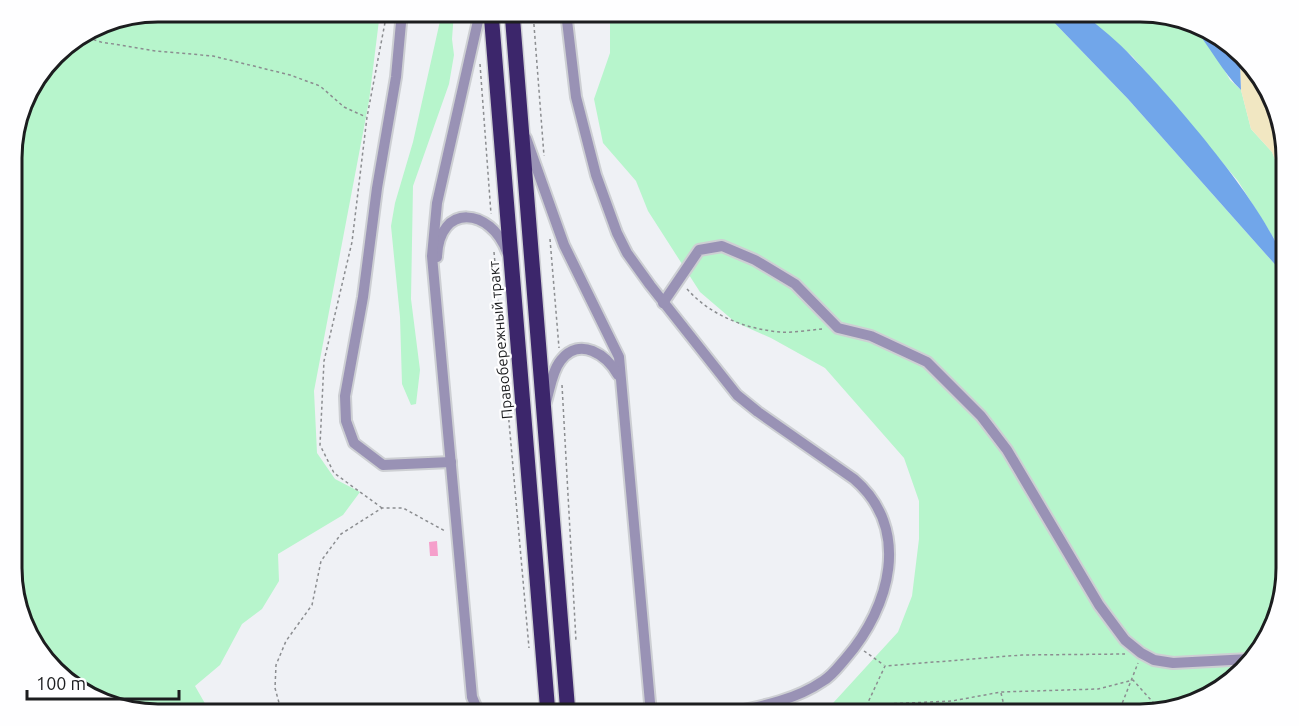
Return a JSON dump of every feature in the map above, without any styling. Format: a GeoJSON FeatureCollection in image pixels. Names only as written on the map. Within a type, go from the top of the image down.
{"type":"FeatureCollection","features":[{"type":"Feature","properties":{"kind":"highway","name":"Правобережный тракт"},"geometry":{"type":"LineString","coordinates":[[492,23],[547,704]]}},
{"type":"Feature","properties":{"kind":"highway"},"geometry":{"type":"LineString","coordinates":[[513,23],[567,704]]}},
{"type":"Feature","properties":{"kind":"street"},"geometry":{"type":"LineString","coordinates":[[401,23],[396,77],[377,188],[363,297],[345,396],[346,421],[354,443],[383,465],[451,462]]}},
{"type":"Feature","properties":{"kind":"street"},"geometry":{"type":"LineString","coordinates":[[475,704],[472,697],[457,537],[432,233],[478,23]]}},
{"type":"Feature","properties":{"kind":"street"},"geometry":{"type":"LineString","coordinates":[[567,23],[576,97],[605,204],[627,253],[663,303],[737,395],[869,492],[884,519],[887,534],[888,571],[877,613],[857,645],[826,680],[810,690],[768,703]]}},
{"type":"Feature","properties":{"kind":"street"},"geometry":{"type":"LineString","coordinates":[[522,127],[564,245],[619,357],[650,704]]}},
{"type":"Feature","properties":{"kind":"street"},"geometry":{"type":"LineString","coordinates":[[436,290],[438,245],[445,228],[454,220],[466,216],[478,218],[492,228],[503,242],[511,265]]}},
{"type":"Feature","properties":{"kind":"street"},"geometry":{"type":"LineString","coordinates":[[663,303],[699,250],[722,246],[755,260],[795,284],[838,328],[872,336],[927,362],[981,416],[1007,450],[1099,605],[1125,640],[1141,654],[1154,660],[1173,663],[1241,659]]}},
{"type":"Feature","properties":{"kind":"street"},"geometry":{"type":"LineString","coordinates":[[545,408],[560,361],[571,352],[588,349],[602,354],[612,365],[623,384]]}},
{"type":"Feature","properties":{"kind":"path"},"geometry":{"type":"LineString","coordinates":[[382,508],[334,473],[320,445],[324,361],[352,243],[367,117],[385,23]]}},
{"type":"Feature","properties":{"kind":"path"},"geometry":{"type":"LineString","coordinates":[[534,23],[545,166]]}},
{"type":"Feature","properties":{"kind":"path"},"geometry":{"type":"LineString","coordinates":[[94,40],[156,51],[213,56],[290,75],[320,86],[344,107],[367,117]]}},
{"type":"Feature","properties":{"kind":"path"},"geometry":{"type":"LineString","coordinates":[[479,55],[492,228]]}},
{"type":"Feature","properties":{"kind":"path"},"geometry":{"type":"LineString","coordinates":[[550,235],[560,361]]}},
{"type":"Feature","properties":{"kind":"path"},"geometry":{"type":"LineString","coordinates":[[494,251],[525,631],[530,655]]}},
{"type":"Feature","properties":{"kind":"path"},"geometry":{"type":"LineString","coordinates":[[678,279],[701,305],[724,318],[780,332],[838,328]]}},
{"type":"Feature","properties":{"kind":"path"},"geometry":{"type":"LineString","coordinates":[[562,384],[576,640]]}},
{"type":"Feature","properties":{"kind":"path"},"geometry":{"type":"LineString","coordinates":[[279,704],[275,688],[276,665],[286,641],[312,604],[321,561],[340,534],[382,508],[403,508],[457,537]]}},
{"type":"Feature","properties":{"kind":"path"},"geometry":{"type":"LineString","coordinates":[[860,648],[885,666],[1022,655],[1141,654],[1123,703]]}},
{"type":"Feature","properties":{"kind":"path"},"geometry":{"type":"LineString","coordinates":[[868,703],[885,666]]}},
{"type":"Feature","properties":{"kind":"path"},"geometry":{"type":"LineString","coordinates":[[902,703],[952,701],[1001,692],[1098,689],[1133,680]]}},
{"type":"Feature","properties":{"kind":"path"},"geometry":{"type":"LineString","coordinates":[[1133,680],[1153,703]]}},
{"type":"Feature","properties":{"kind":"path"},"geometry":{"type":"LineString","coordinates":[[1001,692],[1004,703]]}},
{"type":"Feature","properties":{"kind":"green space"},"geometry":{"type":"Polygon","coordinates":[[[1054,22],[1128,99],[1276,266],[1276,576],[1272,603],[1266,619],[1243,657],[1216,681],[1167,701],[1149,703],[833,703],[898,632],[912,596],[919,539],[919,501],[904,458],[825,368],[771,338],[735,322],[700,292],[648,211],[636,181],[603,143],[594,99],[610,53],[610,23],[1054,22]]]}},
{"type":"Feature","properties":{"kind":"green space"},"geometry":{"type":"Polygon","coordinates":[[[1093,22],[1140,22],[1176,27],[1202,38],[1217,57],[1230,80],[1241,90],[1251,129],[1272,152],[1276,162],[1276,243],[1238,181],[1133,57],[1093,22]]]}},
{"type":"Feature","properties":{"kind":"green space"},"geometry":{"type":"Polygon","coordinates":[[[150,23],[379,23],[369,101],[314,391],[317,453],[335,479],[360,492],[343,515],[278,554],[279,581],[262,609],[242,624],[220,665],[195,686],[205,704],[141,702],[107,693],[76,675],[56,657],[45,643],[30,611],[25,594],[22,567],[22,159],[27,123],[45,83],[69,56],[83,45],[107,33],[132,25],[150,23]]]}},
{"type":"Feature","properties":{"kind":"green space"},"geometry":{"type":"Polygon","coordinates":[[[440,23],[453,23],[454,55],[449,84],[413,186],[411,299],[420,370],[416,404],[411,405],[402,384],[400,317],[391,226],[395,203],[413,142],[440,23]]]}},
{"type":"Feature","properties":{"kind":"sand"},"geometry":{"type":"Polygon","coordinates":[[[1240,66],[1258,91],[1272,123],[1276,162],[1272,152],[1251,129],[1241,90],[1240,66]]]}},
{"type":"Feature","properties":{"kind":"water"},"geometry":{"type":"Polygon","coordinates":[[[1054,22],[1094,22],[1150,76],[1198,131],[1248,197],[1276,244],[1276,266],[1128,99],[1054,22]]]}},
{"type":"Feature","properties":{"kind":"water"},"geometry":{"type":"Polygon","coordinates":[[[1201,38],[1223,51],[1240,66],[1241,90],[1201,38]]]}},
{"type":"Feature","properties":{"kind":"building"},"geometry":{"type":"Polygon","coordinates":[[[437,541],[438,556],[430,556],[429,542],[437,541]]]}}]}
